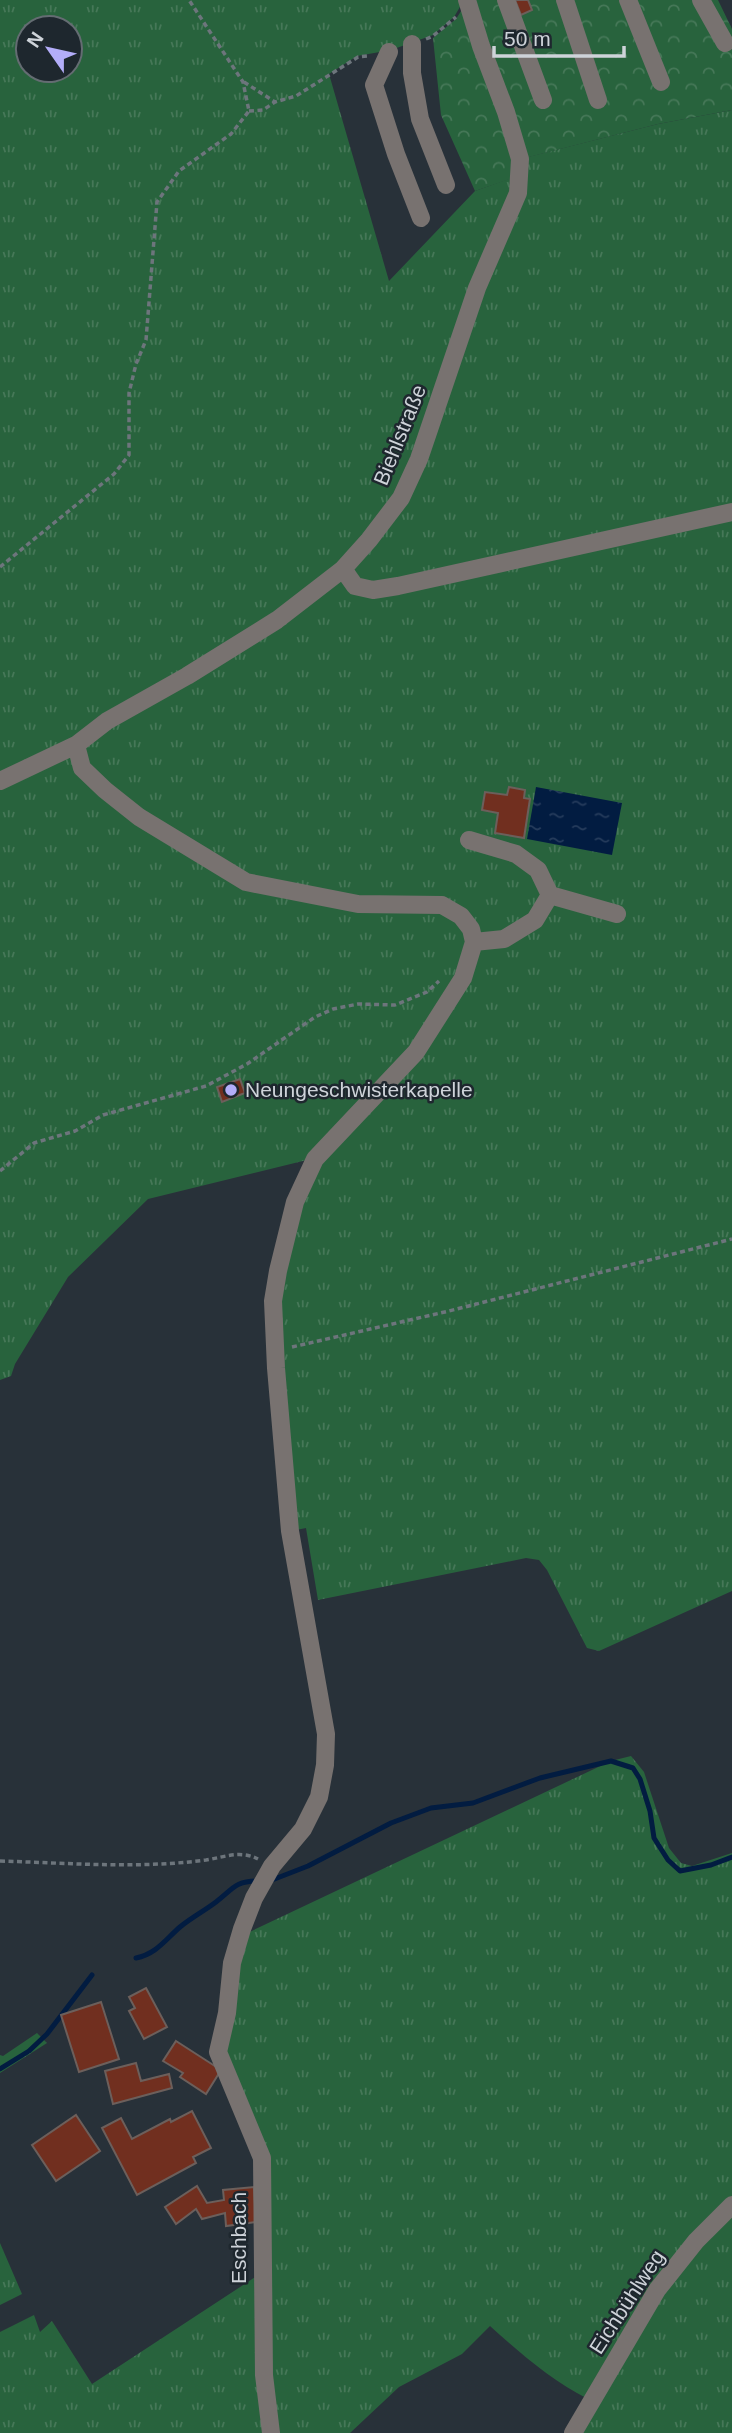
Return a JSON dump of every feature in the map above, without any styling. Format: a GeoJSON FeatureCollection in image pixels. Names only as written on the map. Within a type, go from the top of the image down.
{"type":"FeatureCollection","features":[{"type":"Feature","properties":{"kind":"street"},"geometry":{"type":"LineString","coordinates":[[506,0],[543,100]]}},
{"type":"Feature","properties":{"kind":"street"},"geometry":{"type":"LineString","coordinates":[[565,0],[598,100]]}},
{"type":"Feature","properties":{"kind":"street"},"geometry":{"type":"LineString","coordinates":[[628,0],[662,82]]}},
{"type":"Feature","properties":{"kind":"street"},"geometry":{"type":"LineString","coordinates":[[701,0],[725,43]]}},
{"type":"Feature","properties":{"kind":"street","name":"Biehlstraße"},"geometry":{"type":"LineString","coordinates":[[0,780],[76,745],[107,721],[187,676],[277,620],[343,569],[401,498],[419,459],[477,288],[518,193],[520,159],[506,112],[464,5]]}},
{"type":"Feature","properties":{"kind":"street"},"geometry":{"type":"LineString","coordinates":[[412,44],[412,73],[420,119],[446,185]]}},
{"type":"Feature","properties":{"kind":"street"},"geometry":{"type":"LineString","coordinates":[[389,52],[374,85],[396,154],[421,218]]}},
{"type":"Feature","properties":{"kind":"street"},"geometry":{"type":"LineString","coordinates":[[343,569],[355,586],[373,590],[732,512]]}},
{"type":"Feature","properties":{"kind":"street"},"geometry":{"type":"LineString","coordinates":[[76,745],[82,768],[139,817],[246,882],[358,904],[442,905],[461,916],[471,929],[474,942],[463,978],[416,1052],[315,1159],[295,1202],[283,1245],[273,1301],[290,1531],[326,1734],[325,1765],[319,1797],[303,1829],[272,1866]]}},
{"type":"Feature","properties":{"kind":"street"},"geometry":{"type":"LineString","coordinates":[[469,840],[516,854],[538,870],[550,895],[617,914]]}},
{"type":"Feature","properties":{"kind":"street"},"geometry":{"type":"LineString","coordinates":[[474,942],[504,939],[535,920],[550,895]]}},
{"type":"Feature","properties":{"kind":"street","name":"Eschbach"},"geometry":{"type":"LineString","coordinates":[[271,2433],[264,2375],[262,2158],[218,2052],[227,2013],[232,1963],[239,1937],[254,1898],[272,1866]]}},
{"type":"Feature","properties":{"kind":"street","name":"Eichbühlweg"},"geometry":{"type":"LineString","coordinates":[[573,2433],[657,2290],[695,2241],[732,2205]]}},
{"type":"Feature","properties":{"kind":"path"},"geometry":{"type":"LineString","coordinates":[[189,0],[243,82],[249,111]]}},
{"type":"Feature","properties":{"kind":"path"},"geometry":{"type":"LineString","coordinates":[[412,44],[433,36],[454,18],[464,5]]}},
{"type":"Feature","properties":{"kind":"path"},"geometry":{"type":"LineString","coordinates":[[0,567],[114,474],[129,454],[129,393],[136,364],[146,340],[158,202],[179,171],[231,134],[249,111],[263,110],[275,102],[296,96],[358,57],[389,52]]}},
{"type":"Feature","properties":{"kind":"path"},"geometry":{"type":"LineString","coordinates":[[243,82],[275,102]]}},
{"type":"Feature","properties":{"kind":"path"},"geometry":{"type":"LineString","coordinates":[[0,1171],[34,1143],[75,1131],[103,1115],[206,1086],[247,1064],[332,1009],[358,1004],[395,1005],[427,992],[441,979]]}},
{"type":"Feature","properties":{"kind":"path"},"geometry":{"type":"LineString","coordinates":[[276,1350],[449,1311],[732,1239]]}},
{"type":"Feature","properties":{"kind":"path"},"geometry":{"type":"LineString","coordinates":[[0,1861],[131,1866],[205,1860],[240,1853],[272,1866]]}},
{"type":"Feature","properties":{"kind":"green space"},"geometry":{"type":"Polygon","coordinates":[[[0,0],[464,0],[454,17],[433,35],[391,50],[357,56],[329,74],[389,281],[475,191],[517,176],[472,286],[412,458],[395,495],[340,562],[273,615],[70,741],[81,770],[104,792],[137,819],[245,885],[358,906],[441,907],[443,904],[359,902],[247,880],[141,814],[84,766],[76,745],[284,622],[350,572],[408,501],[426,462],[482,289],[523,194],[524,158],[658,124],[732,110],[732,1591],[599,1651],[587,1648],[547,1570],[539,1560],[526,1558],[318,1600],[306,1528],[291,1531],[275,1300],[286,1245],[298,1204],[321,1160],[419,1054],[465,979],[477,946],[504,942],[503,937],[469,940],[460,977],[414,1051],[356,1106],[311,1159],[148,1199],[68,1277],[15,1364],[11,1376],[0,1380],[0,0]]]}},
{"type":"Feature","properties":{"kind":"green space"},"geometry":{"type":"Polygon","coordinates":[[[468,0],[718,0],[732,29],[732,110],[658,124],[525,158],[525,174],[475,191],[441,115],[433,38],[456,19],[468,0]]]}},
{"type":"Feature","properties":{"kind":"green space"},"geometry":{"type":"Polygon","coordinates":[[[631,1756],[644,1772],[669,1848],[681,1863],[692,1866],[732,1853],[732,2433],[569,2433],[588,2399],[549,2375],[490,2326],[462,2354],[399,2387],[350,2433],[0,2433],[0,2332],[34,2315],[40,2332],[52,2321],[92,2384],[260,2274],[264,2157],[220,2052],[241,1936],[611,1761],[631,1756]]]}},
{"type":"Feature","properties":{"kind":"green space"},"geometry":{"type":"Polygon","coordinates":[[[37,2033],[47,2043],[0,2073],[0,2055],[3,2056],[37,2033]]]}},
{"type":"Feature","properties":{"kind":"green space"},"geometry":{"type":"Polygon","coordinates":[[[0,2243],[22,2294],[0,2305],[0,2243]]]}},
{"type":"Feature","properties":{"kind":"water"},"geometry":{"type":"Polygon","coordinates":[[[536,787],[622,803],[612,855],[527,839],[536,787]]]}},
{"type":"Feature","properties":{"kind":"building"},"geometry":{"type":"Polygon","coordinates":[[[515,0],[528,0],[532,10],[521,15],[515,0]]]}},
{"type":"Feature","properties":{"kind":"building"},"geometry":{"type":"Polygon","coordinates":[[[509,787],[525,790],[524,798],[530,799],[524,838],[495,833],[498,813],[482,810],[485,792],[507,795],[509,787]]]}},
{"type":"Feature","properties":{"kind":"building","name":"Neungeschwisterkapelle"},"geometry":{"type":"Polygon","coordinates":[[[240,1079],[245,1093],[222,1102],[217,1087],[240,1079]]]}},
{"type":"Feature","properties":{"kind":"building"},"geometry":{"type":"Polygon","coordinates":[[[146,1988],[167,2027],[144,2039],[129,2011],[135,2008],[129,1997],[146,1988]]]}},
{"type":"Feature","properties":{"kind":"building"},"geometry":{"type":"Polygon","coordinates":[[[101,2002],[119,2059],[79,2072],[61,2015],[101,2002]]]}},
{"type":"Feature","properties":{"kind":"building"},"geometry":{"type":"Polygon","coordinates":[[[176,2041],[221,2070],[206,2094],[180,2077],[183,2073],[163,2061],[176,2041]]]}},
{"type":"Feature","properties":{"kind":"building"},"geometry":{"type":"Polygon","coordinates":[[[136,2063],[141,2081],[169,2074],[172,2088],[113,2104],[105,2071],[136,2063]]]}},
{"type":"Feature","properties":{"kind":"building"},"geometry":{"type":"Polygon","coordinates":[[[192,2111],[211,2148],[193,2157],[196,2163],[137,2195],[102,2128],[121,2118],[132,2139],[192,2111]]]}},
{"type":"Feature","properties":{"kind":"building"},"geometry":{"type":"Polygon","coordinates":[[[76,2115],[100,2151],[56,2181],[32,2145],[76,2115]]]}},
{"type":"Feature","properties":{"kind":"building"},"geometry":{"type":"Polygon","coordinates":[[[197,2186],[207,2203],[224,2200],[223,2190],[254,2187],[256,2222],[226,2226],[225,2213],[202,2219],[196,2209],[176,2224],[165,2207],[197,2186]]]}},
{"type":"Feature","properties":{"kind":"waterway"},"geometry":{"type":"LineString","coordinates":[[272,1880],[308,1866],[391,1823],[431,1808],[473,1803],[540,1778],[611,1761],[633,1768],[640,1779],[650,1811],[654,1838],[668,1860],[680,1871],[711,1865],[732,1857]]}},
{"type":"Feature","properties":{"kind":"waterway"},"geometry":{"type":"LineString","coordinates":[[136,1958],[155,1950],[180,1927],[235,1887],[244,1882],[258,1881]]}},
{"type":"Feature","properties":{"kind":"waterway"},"geometry":{"type":"LineString","coordinates":[[0,2069],[29,2051],[47,2034],[92,1975]]}},
{"type":"Feature","properties":{"kind":"place","name":"Neungeschwisterkapelle"},"geometry":{"type":"Point","coordinates":[231,1090]}}]}
